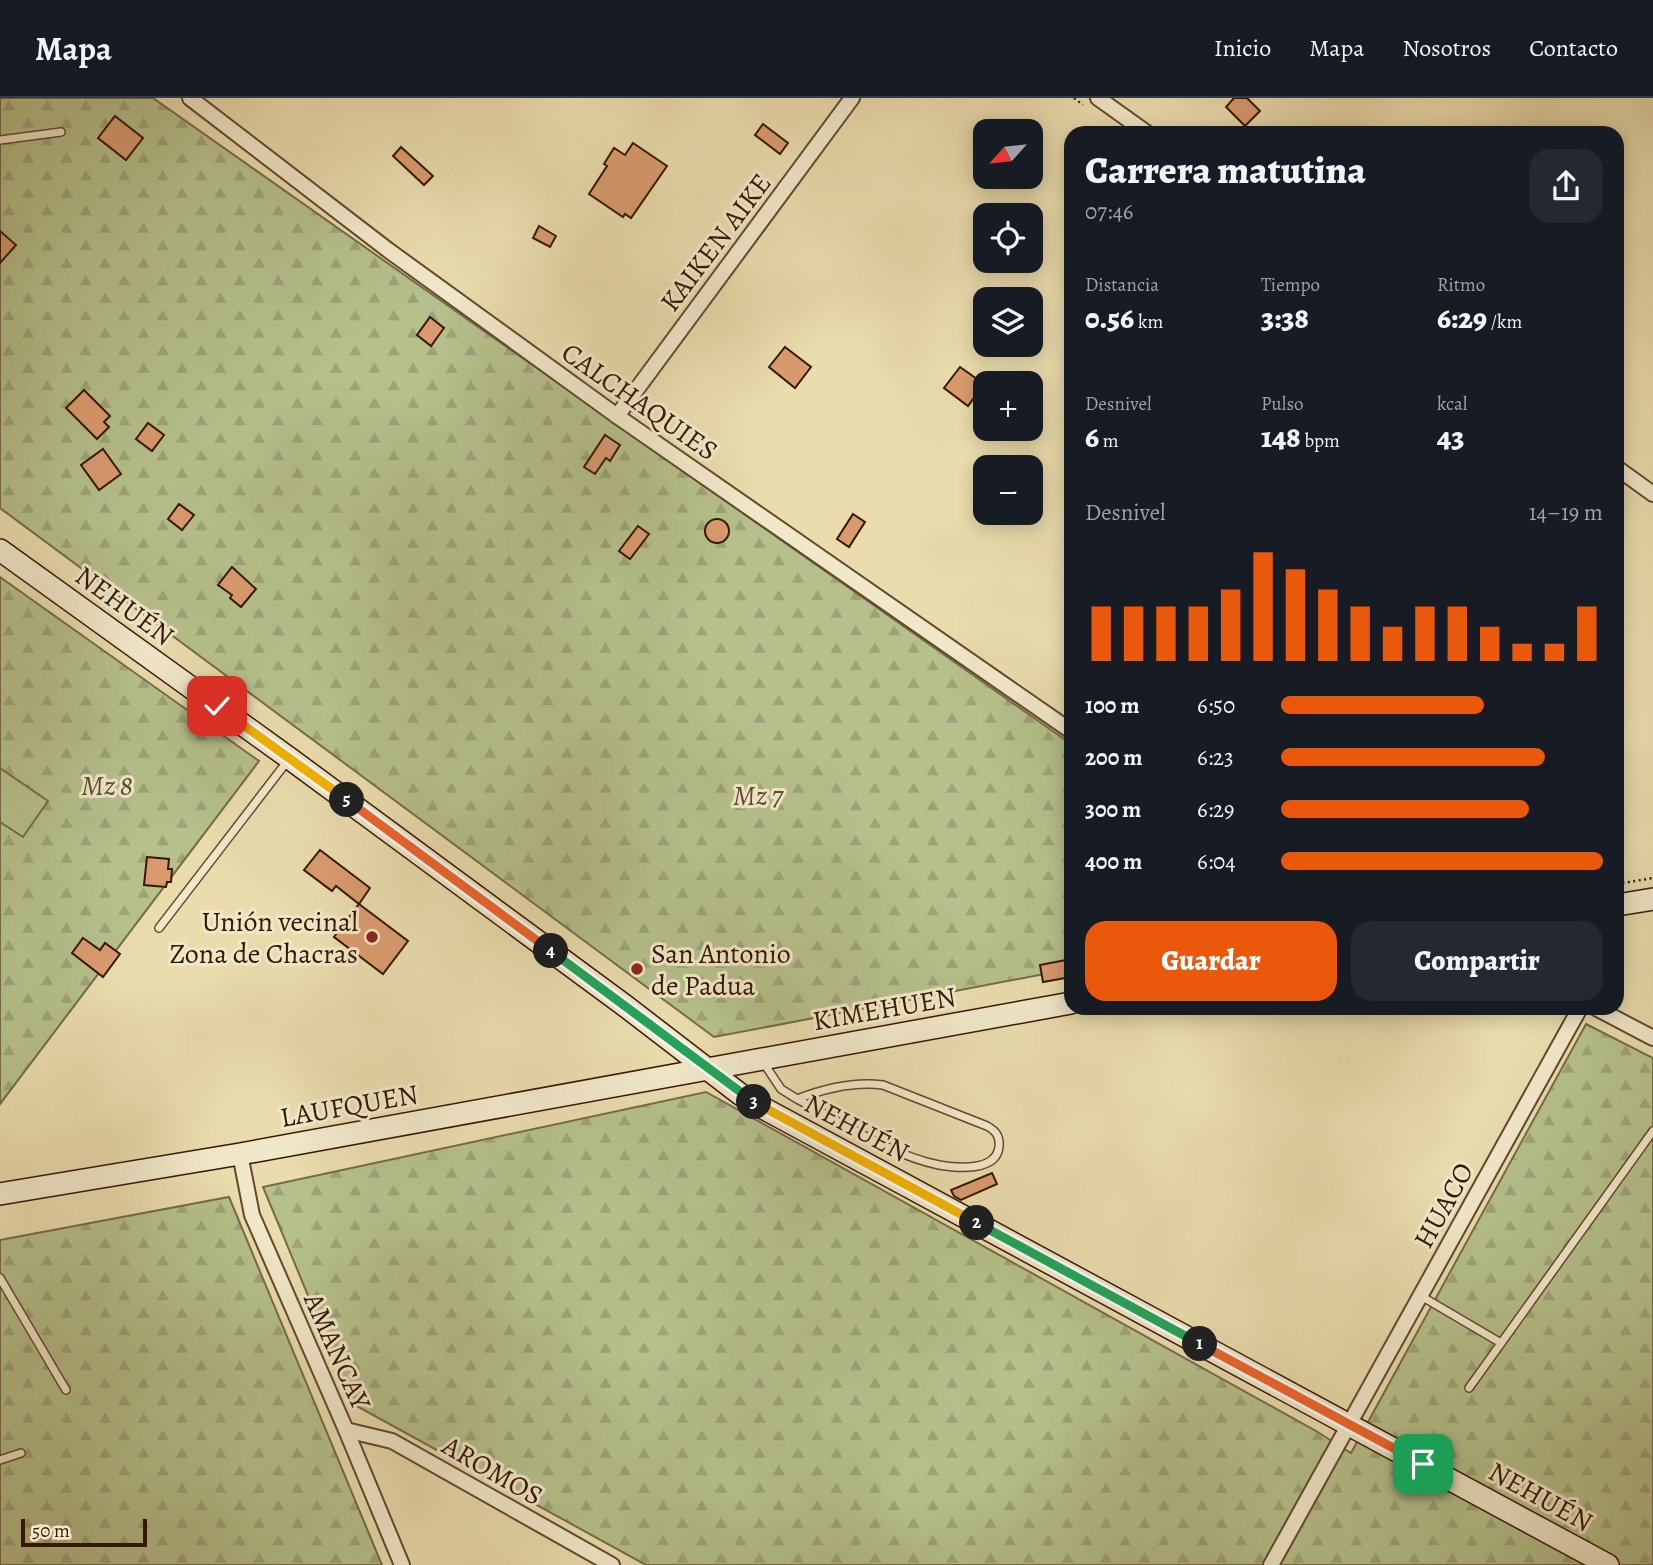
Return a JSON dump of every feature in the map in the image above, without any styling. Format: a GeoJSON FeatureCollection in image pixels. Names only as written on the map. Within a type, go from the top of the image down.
{"type":"FeatureCollection","features":[{"type":"Feature","properties":{"kind":"street","name":"CALCHAQUIES"},"geometry":{"type":"LineString","coordinates":[[190,98],[388,250],[617,416],[1064,727]]}},
{"type":"Feature","properties":{"kind":"street","name":"KAIKEN AIKE"},"geometry":{"type":"LineString","coordinates":[[617,416],[852,98]]}},
{"type":"Feature","properties":{"kind":"street"},"geometry":{"type":"LineString","coordinates":[[1098,98],[1137,126]]}},
{"type":"Feature","properties":{"kind":"street"},"geometry":{"type":"LineString","coordinates":[[1624,473],[1653,494]]}},
{"type":"Feature","properties":{"kind":"street","name":"NEHUÉN"},"geometry":{"type":"LineString","coordinates":[[0,550],[289,758],[763,1108],[1608,1565]]}},
{"type":"Feature","properties":{"kind":"street"},"geometry":{"type":"LineString","coordinates":[[1624,904],[1653,899]]}},
{"type":"Feature","properties":{"kind":"street","name":"KIMEHUEN"},"geometry":{"type":"LineString","coordinates":[[706,1068],[1064,1004]]}},
{"type":"Feature","properties":{"kind":"street","name":"HUACO"},"geometry":{"type":"LineString","coordinates":[[1271,1565],[1576,1015]]}},
{"type":"Feature","properties":{"kind":"street"},"geometry":{"type":"LineString","coordinates":[[1609,1015],[1653,1038]]}},
{"type":"Feature","properties":{"kind":"street","name":"LAUFQUEN"},"geometry":{"type":"LineString","coordinates":[[0,1194],[240,1154],[706,1068]]}},
{"type":"Feature","properties":{"kind":"street","name":"AMANCAY"},"geometry":{"type":"LineString","coordinates":[[240,1154],[252,1215],[402,1565]]}},
{"type":"Feature","properties":{"kind":"street","name":"AROMOS"},"geometry":{"type":"LineString","coordinates":[[346,1430],[392,1441],[612,1565]]}},
{"type":"Feature","properties":{"kind":"lane"},"geometry":{"type":"LineString","coordinates":[[0,140],[61,132]]}},
{"type":"Feature","properties":{"kind":"lane"},"geometry":{"type":"LineString","coordinates":[[159,928],[289,758]]}},
{"type":"Feature","properties":{"kind":"lane"},"geometry":{"type":"LineString","coordinates":[[761,1059],[781,1089],[797,1099],[904,1154],[938,1165],[977,1166],[993,1161],[998,1154],[1000,1139],[988,1125],[883,1085],[866,1083],[797,1099]]}},
{"type":"Feature","properties":{"kind":"lane"},"geometry":{"type":"LineString","coordinates":[[1469,1388],[1653,1131]]}},
{"type":"Feature","properties":{"kind":"lane"},"geometry":{"type":"LineString","coordinates":[[0,1278],[66,1390]]}},
{"type":"Feature","properties":{"kind":"lane"},"geometry":{"type":"LineString","coordinates":[[1421,1296],[1501,1343]]}},
{"type":"Feature","properties":{"kind":"lane"},"geometry":{"type":"LineString","coordinates":[[0,1460],[21,1453]]}},
{"type":"Feature","properties":{"kind":"path"},"geometry":{"type":"LineString","coordinates":[[1624,883],[1653,878]]}},
{"type":"Feature","properties":{"kind":"green space","name":"Mz 7"},"geometry":{"type":"Polygon","coordinates":[[[0,98],[153,98],[1064,739],[1064,970],[714,1037],[0,508],[0,98]]]}},
{"type":"Feature","properties":{"kind":"green space","name":"Mz 8"},"geometry":{"type":"Polygon","coordinates":[[[0,577],[259,761],[0,1104],[0,577]]]}},
{"type":"Feature","properties":{"kind":"green space"},"geometry":{"type":"Polygon","coordinates":[[[0,768],[48,801],[23,837],[0,822],[0,768]]]}},
{"type":"Feature","properties":{"kind":"green space"},"geometry":{"type":"Polygon","coordinates":[[[1586,1024],[1653,1058],[1653,1565],[646,1565],[353,1404],[263,1187],[706,1092],[1316,1431],[1351,1453],[1586,1024]]]}},
{"type":"Feature","properties":{"kind":"green space"},"geometry":{"type":"Polygon","coordinates":[[[229,1197],[382,1565],[0,1565],[0,1240],[229,1197]]]}},
{"type":"Feature","properties":{"kind":"building"},"geometry":{"type":"Polygon","coordinates":[[[1234,98],[1247,98],[1260,111],[1245,126],[1226,107],[1234,98]]]}},
{"type":"Feature","properties":{"kind":"building"},"geometry":{"type":"Polygon","coordinates":[[[115,116],[143,138],[126,160],[98,138],[115,116]]]}},
{"type":"Feature","properties":{"kind":"building"},"geometry":{"type":"Polygon","coordinates":[[[763,124],[788,143],[780,154],[755,135],[763,124]]]}},
{"type":"Feature","properties":{"kind":"building"},"geometry":{"type":"Polygon","coordinates":[[[633,143],[667,166],[631,218],[625,214],[623,217],[589,194],[607,166],[604,164],[614,148],[625,155],[633,143]]]}},
{"type":"Feature","properties":{"kind":"building"},"geometry":{"type":"Polygon","coordinates":[[[401,147],[433,176],[424,185],[393,156],[401,147]]]}},
{"type":"Feature","properties":{"kind":"building"},"geometry":{"type":"Polygon","coordinates":[[[539,226],[556,236],[550,247],[533,238],[539,226]]]}},
{"type":"Feature","properties":{"kind":"building"},"geometry":{"type":"Polygon","coordinates":[[[0,231],[16,245],[0,263],[0,231]]]}},
{"type":"Feature","properties":{"kind":"building"},"geometry":{"type":"Polygon","coordinates":[[[430,317],[444,328],[431,346],[417,335],[430,317]]]}},
{"type":"Feature","properties":{"kind":"building"},"geometry":{"type":"Polygon","coordinates":[[[785,347],[811,367],[795,388],[769,367],[785,347]]]}},
{"type":"Feature","properties":{"kind":"building"},"geometry":{"type":"Polygon","coordinates":[[[960,367],[973,376],[973,399],[968,406],[944,388],[960,367]]]}},
{"type":"Feature","properties":{"kind":"building"},"geometry":{"type":"Polygon","coordinates":[[[84,390],[110,416],[104,422],[109,427],[97,439],[66,408],[84,390]]]}},
{"type":"Feature","properties":{"kind":"building"},"geometry":{"type":"Polygon","coordinates":[[[148,423],[164,435],[152,451],[136,439],[148,423]]]}},
{"type":"Feature","properties":{"kind":"building"},"geometry":{"type":"Polygon","coordinates":[[[605,435],[620,445],[610,461],[606,458],[595,474],[584,467],[605,435]]]}},
{"type":"Feature","properties":{"kind":"building"},"geometry":{"type":"Polygon","coordinates":[[[103,449],[121,474],[99,490],[81,465],[103,449]]]}},
{"type":"Feature","properties":{"kind":"building"},"geometry":{"type":"Polygon","coordinates":[[[179,504],[194,515],[182,530],[168,519],[179,504]]]}},
{"type":"Feature","properties":{"kind":"building"},"geometry":{"type":"Polygon","coordinates":[[[853,514],[865,522],[849,547],[837,539],[853,514]]]}},
{"type":"Feature","properties":{"kind":"building"},"geometry":{"type":"Polygon","coordinates":[[[717,519],[725,523],[729,531],[725,539],[717,543],[709,539],[705,531],[709,523],[717,519]]]}},
{"type":"Feature","properties":{"kind":"building"},"geometry":{"type":"Polygon","coordinates":[[[638,526],[649,534],[630,559],[619,551],[638,526]]]}},
{"type":"Feature","properties":{"kind":"building"},"geometry":{"type":"Polygon","coordinates":[[[232,567],[256,589],[241,607],[230,598],[232,595],[218,585],[232,567]]]}},
{"type":"Feature","properties":{"kind":"building"},"geometry":{"type":"Polygon","coordinates":[[[320,850],[370,888],[359,904],[336,886],[332,891],[304,870],[320,850]]]}},
{"type":"Feature","properties":{"kind":"building"},"geometry":{"type":"Polygon","coordinates":[[[147,857],[169,859],[168,869],[172,869],[171,882],[167,882],[166,887],[144,885],[147,857]]]}},
{"type":"Feature","properties":{"kind":"building"},"geometry":{"type":"Polygon","coordinates":[[[359,904],[408,941],[383,974],[334,937],[359,904]]]}},
{"type":"Feature","properties":{"kind":"building"},"geometry":{"type":"Polygon","coordinates":[[[83,938],[100,950],[105,943],[120,954],[103,977],[72,953],[83,938]]]}},
{"type":"Feature","properties":{"kind":"building"},"geometry":{"type":"Polygon","coordinates":[[[1064,960],[1064,978],[1043,982],[1040,965],[1064,960]]]}},
{"type":"Feature","properties":{"kind":"building"},"geometry":{"type":"Polygon","coordinates":[[[992,1173],[997,1184],[961,1200],[954,1196],[951,1190],[992,1173]]]}},
{"type":"Feature","properties":{"kind":"place","name":"Unión vecinal Zona de Chacras"},"geometry":{"type":"Point","coordinates":[372,937]}},
{"type":"Feature","properties":{"kind":"place","name":"San Antonio de Padua"},"geometry":{"type":"Point","coordinates":[637,969]}},
{"type":"Feature","properties":{"kind":"route"},"geometry":{"type":"LineString","coordinates":[[217,706],[624,1004],[740,1094],[1423,1464]]}}]}
